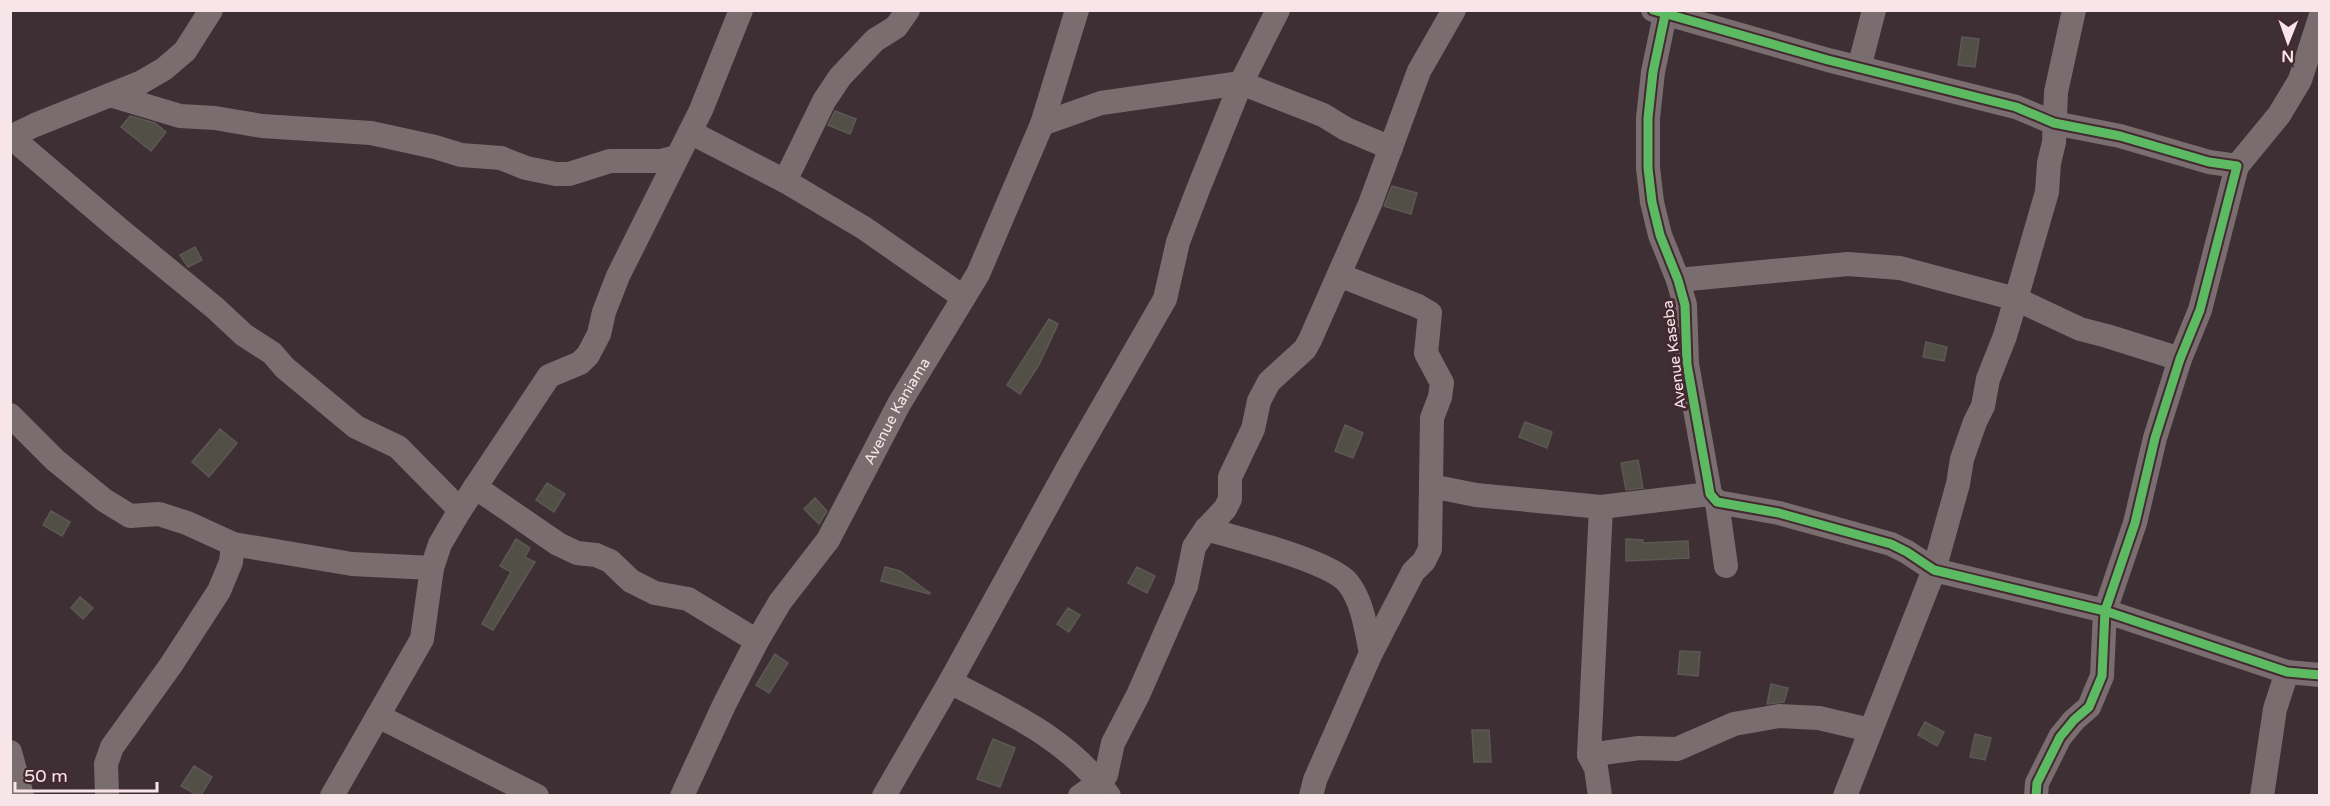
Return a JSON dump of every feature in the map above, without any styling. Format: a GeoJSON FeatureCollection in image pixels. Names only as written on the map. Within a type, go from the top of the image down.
{"type":"FeatureCollection","features":[{"type":"Feature","properties":{"kind":"street"},"geometry":{"type":"LineString","coordinates":[[211,10],[193,39],[176,60],[140,83],[35,124],[11,137],[215,308],[244,336],[272,353],[285,368],[356,427],[398,447],[460,510]]}},
{"type":"Feature","properties":{"kind":"street"},"geometry":{"type":"LineString","coordinates":[[332,795],[422,639],[432,568],[441,544],[460,510],[549,376],[580,363],[588,355],[599,334],[604,312],[618,276],[690,132],[741,10]]}},
{"type":"Feature","properties":{"kind":"street"},"geometry":{"type":"LineString","coordinates":[[785,182],[824,101],[840,77],[875,40],[896,27],[908,10]]}},
{"type":"Feature","properties":{"kind":"street","name":"Avenue Kaniama"},"geometry":{"type":"LineString","coordinates":[[682,795],[757,641],[780,602],[828,540],[898,404],[978,274],[1042,124],[1077,10]]}},
{"type":"Feature","properties":{"kind":"street"},"geometry":{"type":"LineString","coordinates":[[884,795],[1165,299],[1178,242],[1241,83],[1278,10]]}},
{"type":"Feature","properties":{"kind":"street"},"geometry":{"type":"LineString","coordinates":[[1105,789],[1113,743],[1138,695],[1186,586],[1194,547],[1206,529],[1225,509],[1230,499],[1230,477],[1253,429],[1259,400],[1269,382],[1305,349],[1310,340],[1370,204],[1419,71],[1454,10]]}},
{"type":"Feature","properties":{"kind":"street"},"geometry":{"type":"LineString","coordinates":[[1859,68],[1874,10]]}},
{"type":"Feature","properties":{"kind":"street"},"geometry":{"type":"LineString","coordinates":[[1845,795],[1934,570],[1958,484],[1962,459],[1983,406],[1988,380],[2016,299],[2047,192],[2049,163],[2054,142],[2056,92],[2074,10]]}},
{"type":"Feature","properties":{"kind":"street"},"geometry":{"type":"LineString","coordinates":[[1662,12],[1859,68],[2016,107],[2054,123],[2120,136],[2209,162],[2237,166]]}},
{"type":"Feature","properties":{"kind":"street","name":"Avenue Kaseba"},"geometry":{"type":"LineString","coordinates":[[1662,12],[1648,118],[1647,152],[1652,202],[1660,235],[1678,280],[1685,305],[1687,364],[1726,566]]}},
{"type":"Feature","properties":{"kind":"street"},"geometry":{"type":"LineString","coordinates":[[2036,795],[2037,783],[2060,737],[2089,707],[2102,676],[2106,611],[2135,523],[2155,438],[2180,359],[2200,310],[2237,166],[2279,115],[2300,80],[2319,18]]}},
{"type":"Feature","properties":{"kind":"street"},"geometry":{"type":"LineString","coordinates":[[1042,124],[1101,103],[1241,83],[1323,115],[1346,129],[1391,148]]}},
{"type":"Feature","properties":{"kind":"street"},"geometry":{"type":"LineString","coordinates":[[110,95],[180,116],[215,118],[261,126],[372,133],[461,155],[501,158],[526,168],[556,174],[568,174],[610,161],[660,161],[677,157]]}},
{"type":"Feature","properties":{"kind":"street"},"geometry":{"type":"LineString","coordinates":[[690,132],[785,182],[864,228],[963,297]]}},
{"type":"Feature","properties":{"kind":"street"},"geometry":{"type":"LineString","coordinates":[[1678,280],[1848,264],[1900,268],[2016,299],[2080,329],[2180,359]]}},
{"type":"Feature","properties":{"kind":"street"},"geometry":{"type":"LineString","coordinates":[[1311,795],[1315,780],[1371,653],[1413,572],[1424,561],[1430,549],[1432,418],[1440,397],[1442,383],[1426,353],[1430,313],[1418,306],[1339,275]]}},
{"type":"Feature","properties":{"kind":"street"},"geometry":{"type":"LineString","coordinates":[[10,415],[55,460],[124,513],[138,516],[159,514],[188,523],[233,543],[351,564],[432,568]]}},
{"type":"Feature","properties":{"kind":"street"},"geometry":{"type":"LineString","coordinates":[[1431,486],[1476,495],[1601,507],[1713,498],[1779,513],[1891,544],[1934,570],[2106,611],[2287,672],[2319,675]]}},
{"type":"Feature","properties":{"kind":"street"},"geometry":{"type":"LineString","coordinates":[[475,487],[558,544],[578,553],[596,555],[610,561],[631,581],[656,593],[688,599],[757,641]]}},
{"type":"Feature","properties":{"kind":"street"},"geometry":{"type":"LineString","coordinates":[[1600,795],[1596,768],[1589,755],[1601,507]]}},
{"type":"Feature","properties":{"kind":"street"},"geometry":{"type":"LineString","coordinates":[[1206,529],[1290,554],[1329,569],[1348,583],[1360,606],[1371,653]]}},
{"type":"Feature","properties":{"kind":"street"},"geometry":{"type":"LineString","coordinates":[[107,795],[106,764],[112,747],[171,665],[219,591],[231,562],[233,543]]}},
{"type":"Feature","properties":{"kind":"street"},"geometry":{"type":"LineString","coordinates":[[2262,795],[2276,709],[2287,672]]}},
{"type":"Feature","properties":{"kind":"street"},"geometry":{"type":"LineString","coordinates":[[950,682],[1026,722],[1073,754],[1105,789]]}},
{"type":"Feature","properties":{"kind":"street"},"geometry":{"type":"LineString","coordinates":[[378,716],[537,795]]}},
{"type":"Feature","properties":{"kind":"street"},"geometry":{"type":"LineString","coordinates":[[1589,755],[1640,748],[1677,748],[1734,724],[1779,716],[1819,718],[1870,730]]}},
{"type":"Feature","properties":{"kind":"street"},"geometry":{"type":"LineString","coordinates":[[10,752],[22,795]]}},
{"type":"Feature","properties":{"kind":"street"},"geometry":{"type":"LineString","coordinates":[[1080,795],[1105,789]]}},
{"type":"Feature","properties":{"kind":"building"},"geometry":{"type":"Polygon","coordinates":[[[1962,37],[1979,39],[1975,67],[1958,65],[1962,37]]]}},
{"type":"Feature","properties":{"kind":"building"},"geometry":{"type":"Polygon","coordinates":[[[835,111],[856,119],[850,134],[828,125],[835,111]]]}},
{"type":"Feature","properties":{"kind":"building"},"geometry":{"type":"Polygon","coordinates":[[[130,116],[155,123],[166,132],[151,151],[121,127],[130,116]]]}},
{"type":"Feature","properties":{"kind":"building"},"geometry":{"type":"Polygon","coordinates":[[[1392,186],[1417,193],[1411,214],[1384,206],[1392,186]]]}},
{"type":"Feature","properties":{"kind":"building"},"geometry":{"type":"Polygon","coordinates":[[[195,247],[202,260],[188,267],[180,255],[195,247]]]}},
{"type":"Feature","properties":{"kind":"building"},"geometry":{"type":"Polygon","coordinates":[[[1049,319],[1058,324],[1039,365],[1020,394],[1007,385],[1049,319]]]}},
{"type":"Feature","properties":{"kind":"building"},"geometry":{"type":"Polygon","coordinates":[[[1926,342],[1947,347],[1944,361],[1923,357],[1926,342]]]}},
{"type":"Feature","properties":{"kind":"building"},"geometry":{"type":"Polygon","coordinates":[[[1525,422],[1552,432],[1547,448],[1519,437],[1525,422]]]}},
{"type":"Feature","properties":{"kind":"building"},"geometry":{"type":"Polygon","coordinates":[[[1345,425],[1363,433],[1353,458],[1335,451],[1345,425]]]}},
{"type":"Feature","properties":{"kind":"building"},"geometry":{"type":"Polygon","coordinates":[[[220,429],[237,443],[209,477],[192,462],[220,429]]]}},
{"type":"Feature","properties":{"kind":"building"},"geometry":{"type":"Polygon","coordinates":[[[1638,460],[1643,488],[1626,490],[1621,463],[1638,460]]]}},
{"type":"Feature","properties":{"kind":"building"},"geometry":{"type":"Polygon","coordinates":[[[547,483],[565,494],[554,512],[536,500],[547,483]]]}},
{"type":"Feature","properties":{"kind":"building"},"geometry":{"type":"Polygon","coordinates":[[[815,498],[827,511],[819,524],[804,509],[815,498]]]}},
{"type":"Feature","properties":{"kind":"building"},"geometry":{"type":"Polygon","coordinates":[[[51,511],[70,522],[62,536],[43,525],[51,511]]]}},
{"type":"Feature","properties":{"kind":"building"},"geometry":{"type":"Polygon","coordinates":[[[516,539],[530,548],[525,557],[535,562],[493,630],[482,624],[511,572],[500,566],[516,539]]]}},
{"type":"Feature","properties":{"kind":"building"},"geometry":{"type":"Polygon","coordinates":[[[1626,539],[1643,540],[1643,543],[1688,541],[1689,558],[1626,561],[1626,539]]]}},
{"type":"Feature","properties":{"kind":"building"},"geometry":{"type":"Polygon","coordinates":[[[885,567],[900,571],[930,593],[881,581],[885,567]]]}},
{"type":"Feature","properties":{"kind":"building"},"geometry":{"type":"Polygon","coordinates":[[[1137,567],[1155,576],[1147,593],[1128,583],[1137,567]]]}},
{"type":"Feature","properties":{"kind":"building"},"geometry":{"type":"Polygon","coordinates":[[[80,597],[93,608],[83,619],[71,608],[80,597]]]}},
{"type":"Feature","properties":{"kind":"building"},"geometry":{"type":"Polygon","coordinates":[[[1068,608],[1080,615],[1069,632],[1057,624],[1068,608]]]}},
{"type":"Feature","properties":{"kind":"building"},"geometry":{"type":"Polygon","coordinates":[[[1680,651],[1700,652],[1698,676],[1678,674],[1680,651]]]}},
{"type":"Feature","properties":{"kind":"building"},"geometry":{"type":"Polygon","coordinates":[[[775,654],[788,663],[769,693],[756,685],[775,654]]]}},
{"type":"Feature","properties":{"kind":"building"},"geometry":{"type":"Polygon","coordinates":[[[1771,684],[1788,688],[1784,702],[1767,704],[1771,684]]]}},
{"type":"Feature","properties":{"kind":"building"},"geometry":{"type":"Polygon","coordinates":[[[1925,722],[1944,732],[1937,746],[1918,735],[1925,722]]]}},
{"type":"Feature","properties":{"kind":"building"},"geometry":{"type":"Polygon","coordinates":[[[1472,730],[1489,730],[1491,762],[1474,762],[1472,730]]]}},
{"type":"Feature","properties":{"kind":"building"},"geometry":{"type":"Polygon","coordinates":[[[1975,734],[1991,738],[1985,760],[1970,757],[1975,734]]]}},
{"type":"Feature","properties":{"kind":"building"},"geometry":{"type":"Polygon","coordinates":[[[993,739],[1015,748],[1000,787],[977,779],[993,739]]]}},
{"type":"Feature","properties":{"kind":"building"},"geometry":{"type":"Polygon","coordinates":[[[194,766],[212,777],[201,795],[181,786],[194,766]]]}},
{"type":"Feature","properties":{"kind":"cycle path"},"geometry":{"type":"LineString","coordinates":[[1653,10],[1828,60],[2016,107],[2054,123],[2120,136],[2209,162],[2237,166],[2200,310],[2180,359],[2155,438],[2135,523],[2105,611],[2102,676],[2089,707],[2060,737],[2037,783],[2036,796]]}},
{"type":"Feature","properties":{"kind":"cycle path"},"geometry":{"type":"LineString","coordinates":[[1666,10],[1653,72],[1648,118],[1648,168],[1652,202],[1660,235],[1678,280],[1685,305],[1687,364],[1710,494],[1717,502],[1779,513],[1891,544],[1934,570],[2105,611],[2287,672],[2320,675]]}}]}
